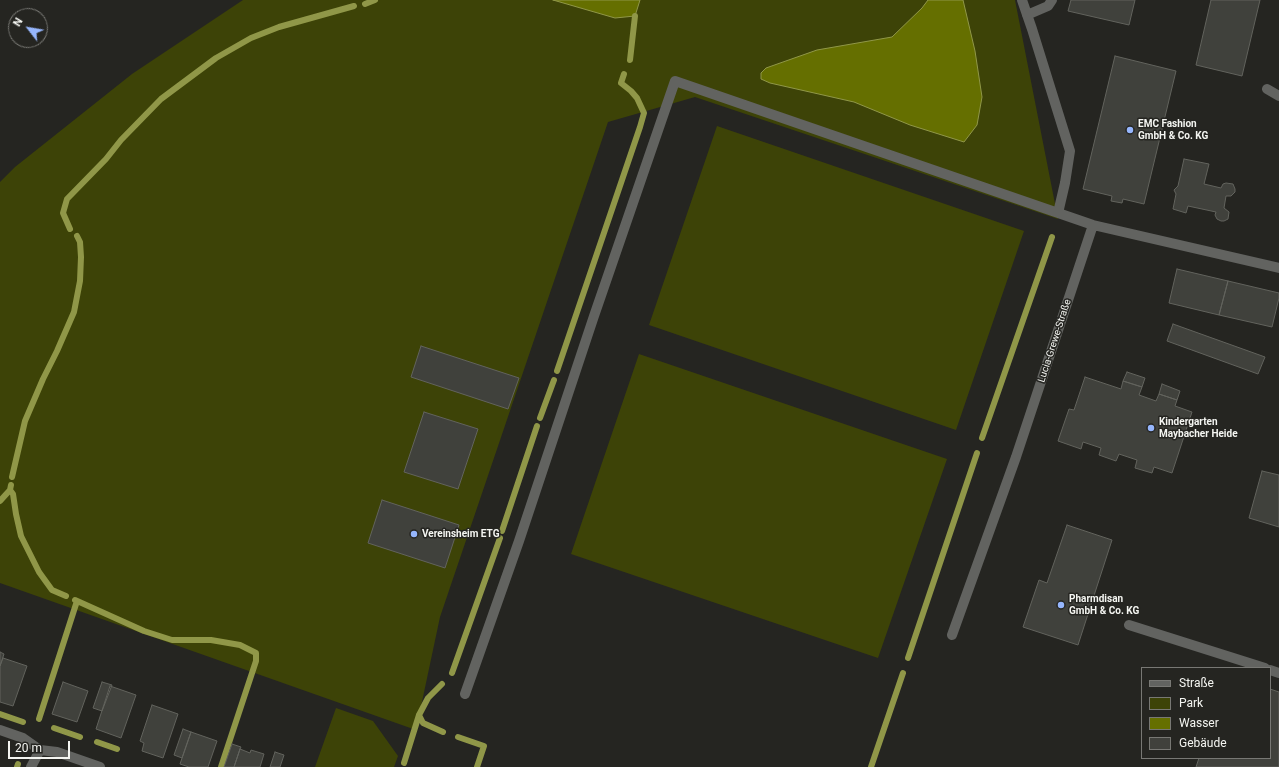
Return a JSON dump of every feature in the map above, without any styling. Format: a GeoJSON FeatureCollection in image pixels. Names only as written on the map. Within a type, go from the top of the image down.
{"type":"FeatureCollection","features":[{"type":"Feature","properties":{"kind":"street"},"geometry":{"type":"LineString","coordinates":[[1022,0],[1070,151],[1058,214]]}},
{"type":"Feature","properties":{"kind":"street"},"geometry":{"type":"LineString","coordinates":[[1027,15],[1048,6],[1052,0]]}},
{"type":"Feature","properties":{"kind":"street"},"geometry":{"type":"LineString","coordinates":[[465,694],[519,541],[594,316],[675,81],[1093,226],[1279,268]]}},
{"type":"Feature","properties":{"kind":"street"},"geometry":{"type":"LineString","coordinates":[[1267,88],[1279,96]]}},
{"type":"Feature","properties":{"kind":"street","name":"Lucia-Grewe-Straße"},"geometry":{"type":"LineString","coordinates":[[952,636],[1016,458],[1093,226]]}},
{"type":"Feature","properties":{"kind":"street"},"geometry":{"type":"LineString","coordinates":[[1130,625],[1262,667]]}},
{"type":"Feature","properties":{"kind":"street"},"geometry":{"type":"LineString","coordinates":[[0,730],[23,738],[40,750],[57,752],[100,767]]}},
{"type":"Feature","properties":{"kind":"street"},"geometry":{"type":"LineString","coordinates":[[31,767],[40,750]]}},
{"type":"Feature","properties":{"kind":"green space"},"geometry":{"type":"Polygon","coordinates":[[[243,0],[1015,0],[1058,219],[695,97],[608,122],[440,617],[416,730],[0,583],[0,182],[15,167],[132,74],[243,0]]]}},
{"type":"Feature","properties":{"kind":"green space"},"geometry":{"type":"Polygon","coordinates":[[[717,126],[1024,231],[956,430],[649,325],[717,126]]]}},
{"type":"Feature","properties":{"kind":"green space"},"geometry":{"type":"Polygon","coordinates":[[[639,354],[947,459],[878,658],[571,554],[639,354]]]}},
{"type":"Feature","properties":{"kind":"green space"},"geometry":{"type":"Polygon","coordinates":[[[336,708],[373,721],[398,756],[394,767],[315,767],[336,708]]]}},
{"type":"Feature","properties":{"kind":"water"},"geometry":{"type":"Polygon","coordinates":[[[553,0],[640,0],[635,16],[615,18],[553,0]]]}},
{"type":"Feature","properties":{"kind":"water"},"geometry":{"type":"Polygon","coordinates":[[[928,0],[963,0],[975,51],[982,97],[977,125],[964,142],[910,125],[854,102],[770,83],[761,79],[761,73],[766,68],[817,50],[892,37],[922,8],[928,0]]]}},
{"type":"Feature","properties":{"kind":"building"},"geometry":{"type":"Polygon","coordinates":[[[1071,0],[1135,0],[1129,25],[1068,11],[1071,0]]]}},
{"type":"Feature","properties":{"kind":"building"},"geometry":{"type":"Polygon","coordinates":[[[1211,0],[1260,0],[1242,76],[1196,65],[1211,0]]]}},
{"type":"Feature","properties":{"kind":"building","name":"EMC Fashion GmbH & Co. KG"},"geometry":{"type":"Polygon","coordinates":[[[1115,56],[1176,71],[1144,204],[1123,199],[1122,203],[1111,201],[1112,196],[1083,189],[1115,56]]]}},
{"type":"Feature","properties":{"kind":"building"},"geometry":{"type":"Polygon","coordinates":[[[1184,159],[1209,164],[1204,184],[1221,188],[1223,184],[1226,183],[1233,184],[1235,192],[1231,196],[1226,196],[1224,208],[1229,212],[1228,219],[1221,221],[1217,219],[1215,215],[1216,212],[1188,206],[1186,213],[1173,209],[1176,194],[1174,190],[1178,186],[1184,159]]]}},
{"type":"Feature","properties":{"kind":"building"},"geometry":{"type":"Polygon","coordinates":[[[1177,269],[1228,281],[1219,315],[1169,303],[1177,269]]]}},
{"type":"Feature","properties":{"kind":"building"},"geometry":{"type":"Polygon","coordinates":[[[1228,281],[1279,293],[1272,327],[1219,315],[1228,281]]]}},
{"type":"Feature","properties":{"kind":"building"},"geometry":{"type":"Polygon","coordinates":[[[1173,324],[1265,357],[1258,374],[1167,341],[1173,324]]]}},
{"type":"Feature","properties":{"kind":"building"},"geometry":{"type":"Polygon","coordinates":[[[421,346],[519,378],[508,409],[411,377],[421,346]]]}},
{"type":"Feature","properties":{"kind":"building"},"geometry":{"type":"Polygon","coordinates":[[[1127,372],[1145,378],[1142,387],[1123,381],[1127,372]]]}},
{"type":"Feature","properties":{"kind":"building"},"geometry":{"type":"Polygon","coordinates":[[[1085,377],[1121,389],[1123,381],[1142,387],[1139,395],[1156,401],[1159,394],[1177,400],[1175,406],[1192,412],[1172,473],[1154,467],[1152,473],[1135,468],[1137,460],[1119,454],[1116,461],[1099,455],[1101,448],[1083,442],[1081,449],[1058,441],[1069,409],[1074,410],[1085,377]]]}},
{"type":"Feature","properties":{"kind":"building"},"geometry":{"type":"Polygon","coordinates":[[[1162,384],[1180,391],[1177,400],[1159,394],[1162,384]]]}},
{"type":"Feature","properties":{"kind":"building"},"geometry":{"type":"Polygon","coordinates":[[[424,412],[478,429],[458,489],[404,472],[424,412]]]}},
{"type":"Feature","properties":{"kind":"building"},"geometry":{"type":"Polygon","coordinates":[[[1262,471],[1279,475],[1279,527],[1249,518],[1262,471]]]}},
{"type":"Feature","properties":{"kind":"building","name":"Vereinsheim ETG"},"geometry":{"type":"Polygon","coordinates":[[[382,500],[459,525],[445,568],[368,543],[382,500]]]}},
{"type":"Feature","properties":{"kind":"building","name":"Pharmdisan GmbH & Co. KG"},"geometry":{"type":"Polygon","coordinates":[[[1067,525],[1112,540],[1078,645],[1023,627],[1039,580],[1047,583],[1067,525]]]}},
{"type":"Feature","properties":{"kind":"building"},"geometry":{"type":"Polygon","coordinates":[[[0,652],[4,654],[0,666],[0,652]]]}},
{"type":"Feature","properties":{"kind":"building"},"geometry":{"type":"Polygon","coordinates":[[[3,658],[27,666],[13,706],[0,702],[0,666],[3,658]]]}},
{"type":"Feature","properties":{"kind":"building"},"geometry":{"type":"Polygon","coordinates":[[[63,682],[88,691],[77,722],[52,714],[63,682]]]}},
{"type":"Feature","properties":{"kind":"building"},"geometry":{"type":"Polygon","coordinates":[[[102,682],[112,685],[102,711],[93,708],[102,682]]]}},
{"type":"Feature","properties":{"kind":"building"},"geometry":{"type":"Polygon","coordinates":[[[110,686],[136,695],[121,738],[96,729],[110,686]]]}},
{"type":"Feature","properties":{"kind":"building"},"geometry":{"type":"Polygon","coordinates":[[[1271,689],[1279,692],[1279,767],[1196,767],[1199,759],[1271,759],[1271,689]]]}},
{"type":"Feature","properties":{"kind":"building"},"geometry":{"type":"Polygon","coordinates":[[[152,705],[178,714],[163,758],[142,751],[144,743],[140,741],[152,705]]]}},
{"type":"Feature","properties":{"kind":"building"},"geometry":{"type":"Polygon","coordinates":[[[183,729],[191,732],[182,758],[174,755],[183,729]]]}},
{"type":"Feature","properties":{"kind":"building"},"geometry":{"type":"Polygon","coordinates":[[[191,732],[217,741],[208,767],[189,767],[180,764],[191,732]]]}},
{"type":"Feature","properties":{"kind":"building"},"geometry":{"type":"Polygon","coordinates":[[[232,744],[241,747],[234,767],[224,767],[232,744]]]}},
{"type":"Feature","properties":{"kind":"building"},"geometry":{"type":"Polygon","coordinates":[[[240,749],[250,753],[251,750],[264,754],[260,767],[234,767],[240,749]]]}},
{"type":"Feature","properties":{"kind":"building"},"geometry":{"type":"Polygon","coordinates":[[[275,752],[284,755],[280,767],[270,767],[275,752]]]}},
{"type":"Feature","properties":{"kind":"waterway"},"geometry":{"type":"LineString","coordinates":[[365,4],[375,0]]}},
{"type":"Feature","properties":{"kind":"waterway"},"geometry":{"type":"LineString","coordinates":[[70,229],[63,213],[67,199],[161,99],[216,58],[251,38],[279,27],[354,6]]}},
{"type":"Feature","properties":{"kind":"waterway"},"geometry":{"type":"LineString","coordinates":[[630,60],[635,16]]}},
{"type":"Feature","properties":{"kind":"waterway"},"geometry":{"type":"LineString","coordinates":[[557,371],[644,113],[637,98],[621,83],[624,74]]}},
{"type":"Feature","properties":{"kind":"waterway"},"geometry":{"type":"LineString","coordinates":[[12,477],[25,421],[74,312],[80,281],[81,257],[80,242],[77,236]]}},
{"type":"Feature","properties":{"kind":"waterway"},"geometry":{"type":"LineString","coordinates":[[982,438],[1052,237]]}},
{"type":"Feature","properties":{"kind":"waterway"},"geometry":{"type":"LineString","coordinates":[[540,418],[554,380]]}},
{"type":"Feature","properties":{"kind":"waterway"},"geometry":{"type":"LineString","coordinates":[[502,531],[537,426]]}},
{"type":"Feature","properties":{"kind":"waterway"},"geometry":{"type":"LineString","coordinates":[[908,658],[977,453]]}},
{"type":"Feature","properties":{"kind":"waterway"},"geometry":{"type":"LineString","coordinates":[[0,501],[10,490],[11,485]]}},
{"type":"Feature","properties":{"kind":"waterway"},"geometry":{"type":"LineString","coordinates":[[10,490],[13,494],[21,536],[39,572],[52,590],[66,596]]}},
{"type":"Feature","properties":{"kind":"waterway"},"geometry":{"type":"LineString","coordinates":[[452,673],[500,538]]}},
{"type":"Feature","properties":{"kind":"waterway"},"geometry":{"type":"LineString","coordinates":[[75,600],[144,631],[172,640],[211,640],[240,645],[256,653],[256,661],[221,767]]}},
{"type":"Feature","properties":{"kind":"waterway"},"geometry":{"type":"LineString","coordinates":[[39,719],[77,601]]}},
{"type":"Feature","properties":{"kind":"waterway"},"geometry":{"type":"LineString","coordinates":[[871,767],[903,673]]}},
{"type":"Feature","properties":{"kind":"waterway"},"geometry":{"type":"LineString","coordinates":[[404,763],[419,715],[428,698],[442,684]]}},
{"type":"Feature","properties":{"kind":"waterway"},"geometry":{"type":"LineString","coordinates":[[0,714],[23,722]]}},
{"type":"Feature","properties":{"kind":"waterway"},"geometry":{"type":"LineString","coordinates":[[419,715],[423,723],[443,732]]}},
{"type":"Feature","properties":{"kind":"waterway"},"geometry":{"type":"LineString","coordinates":[[54,728],[80,737]]}},
{"type":"Feature","properties":{"kind":"waterway"},"geometry":{"type":"LineString","coordinates":[[458,737],[484,746],[477,767]]}},
{"type":"Feature","properties":{"kind":"waterway"},"geometry":{"type":"LineString","coordinates":[[97,742],[117,749]]}},
{"type":"Feature","properties":{"kind":"place","name":"EMC Fashion GmbH & Co. KG"},"geometry":{"type":"Point","coordinates":[1130,130]}},
{"type":"Feature","properties":{"kind":"place","name":"Kindergarten Maybacher Heide"},"geometry":{"type":"Point","coordinates":[1151,428]}},
{"type":"Feature","properties":{"kind":"place","name":"Vereinsheim ETG"},"geometry":{"type":"Point","coordinates":[414,534]}},
{"type":"Feature","properties":{"kind":"place","name":"Pharmdisan GmbH & Co. KG"},"geometry":{"type":"Point","coordinates":[1061,605]}}]}
